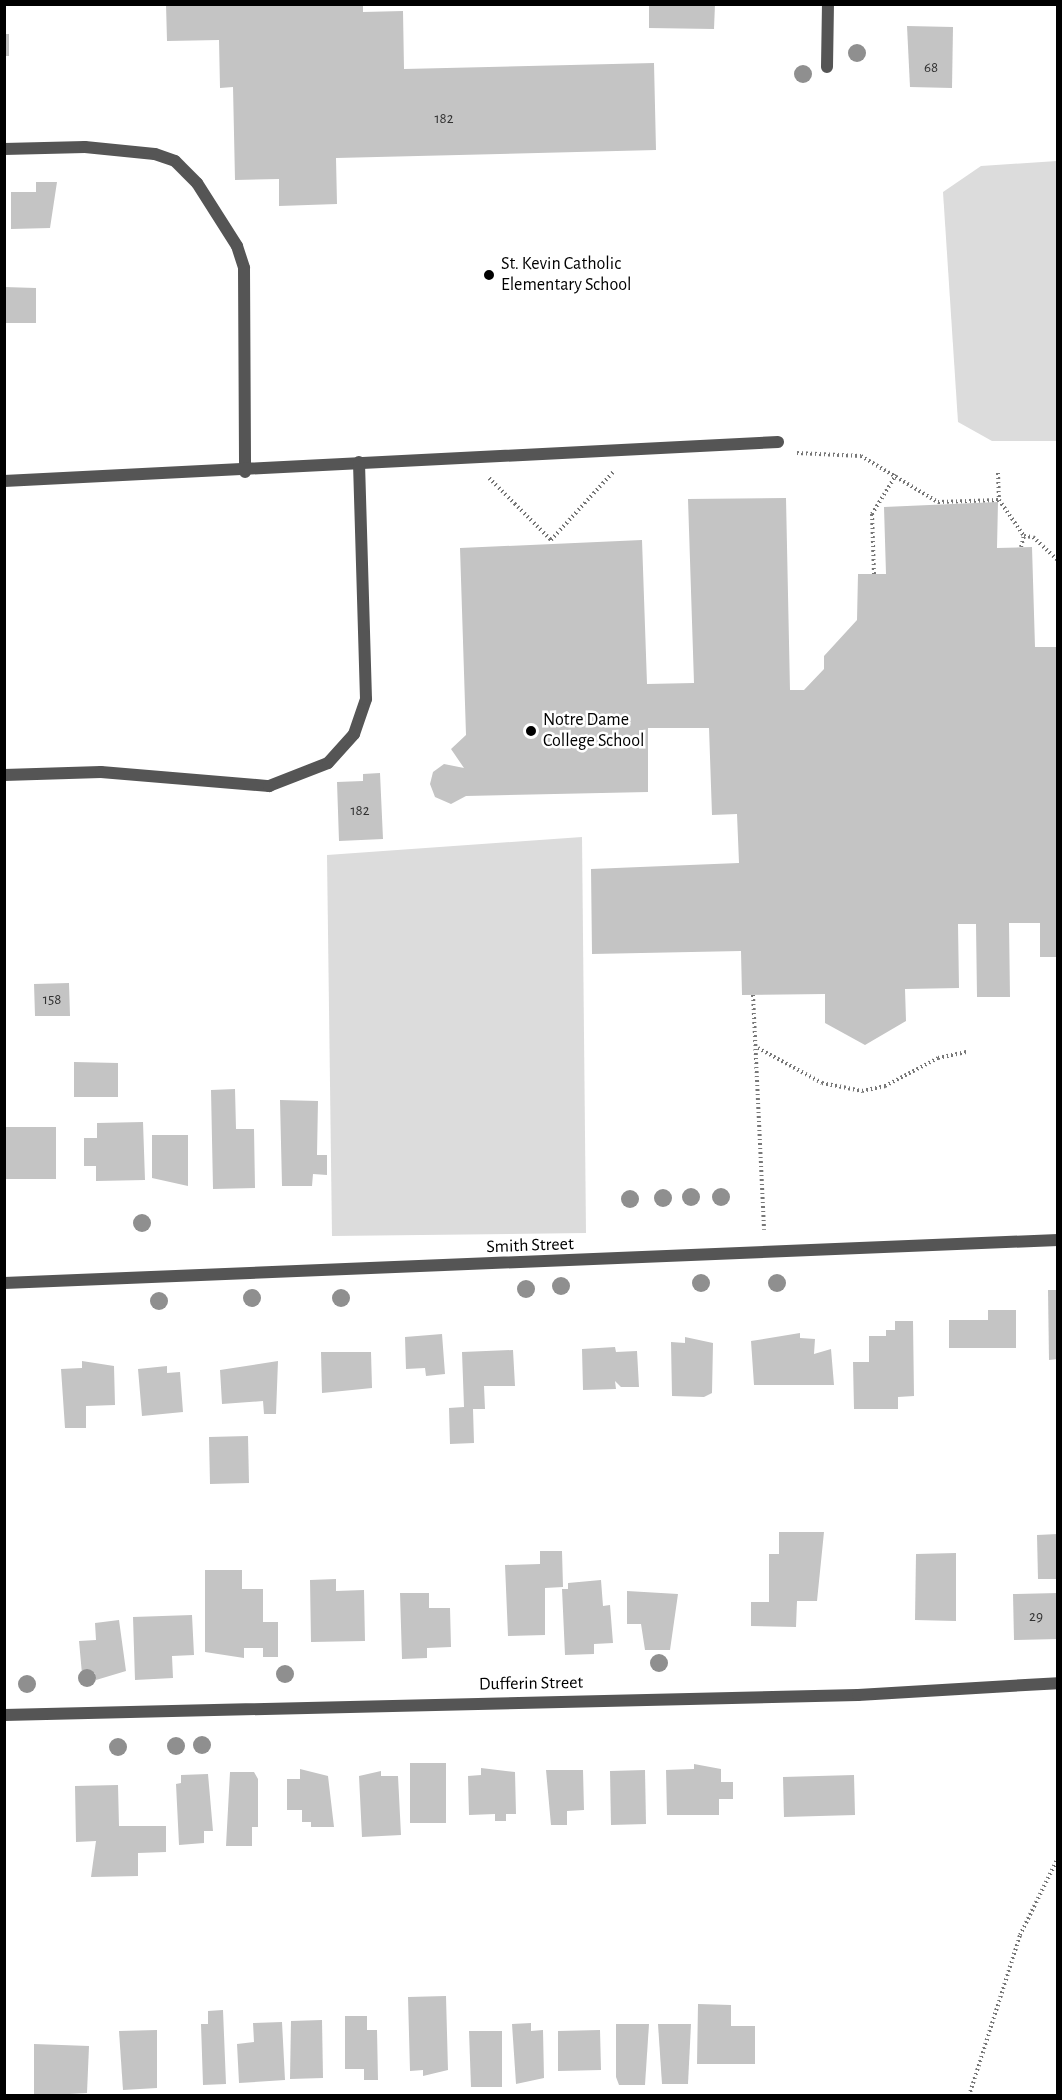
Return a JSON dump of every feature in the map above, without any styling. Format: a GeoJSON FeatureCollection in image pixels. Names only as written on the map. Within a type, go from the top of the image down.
{"type":"FeatureCollection","features":[{"type":"Feature","properties":{"kind":"street"},"geometry":{"type":"LineString","coordinates":[[827,67],[828,4]]}},
{"type":"Feature","properties":{"kind":"street"},"geometry":{"type":"LineString","coordinates":[[4,149],[85,147],[155,154],[175,161],[196,183],[237,246],[244,268],[245,472]]}},
{"type":"Feature","properties":{"kind":"street"},"geometry":{"type":"LineString","coordinates":[[4,481],[245,472],[359,462],[778,442]]}},
{"type":"Feature","properties":{"kind":"street"},"geometry":{"type":"LineString","coordinates":[[4,775],[101,772],[269,786],[328,762],[354,734],[366,699],[359,462]]}},
{"type":"Feature","properties":{"kind":"street","name":"Smith Street"},"geometry":{"type":"LineString","coordinates":[[4,1283],[764,1255],[1058,1240]]}},
{"type":"Feature","properties":{"kind":"street","name":"Dufferin Street"},"geometry":{"type":"LineString","coordinates":[[4,1715],[858,1695],[1058,1683]]}},
{"type":"Feature","properties":{"kind":"path"},"geometry":{"type":"LineString","coordinates":[[778,442],[800,455],[861,456],[938,502],[999,500]]}},
{"type":"Feature","properties":{"kind":"path"},"geometry":{"type":"LineString","coordinates":[[468,456],[550,540],[634,450]]}},
{"type":"Feature","properties":{"kind":"path"},"geometry":{"type":"LineString","coordinates":[[998,473],[999,500],[1024,536],[1033,537],[1058,560]]}},
{"type":"Feature","properties":{"kind":"path"},"geometry":{"type":"LineString","coordinates":[[874,574],[872,514],[896,476]]}},
{"type":"Feature","properties":{"kind":"path"},"geometry":{"type":"LineString","coordinates":[[1021,547],[1024,536]]}},
{"type":"Feature","properties":{"kind":"path"},"geometry":{"type":"LineString","coordinates":[[753,995],[764,1255]]}},
{"type":"Feature","properties":{"kind":"path"},"geometry":{"type":"LineString","coordinates":[[757,1047],[822,1083],[861,1091],[885,1086],[938,1058],[967,1052]]}},
{"type":"Feature","properties":{"kind":"path"},"geometry":{"type":"LineString","coordinates":[[969,2096],[1020,1935],[1058,1858]]}},
{"type":"Feature","properties":{"kind":"shaded area"},"geometry":{"type":"Polygon","coordinates":[[[1057,161],[1057,441],[992,441],[958,422],[943,192],[981,166],[1057,161]]]}},
{"type":"Feature","properties":{"kind":"shaded area"},"geometry":{"type":"Polygon","coordinates":[[[582,837],[586,1233],[332,1236],[327,855],[582,837]]]}},
{"type":"Feature","properties":{"kind":"building"},"geometry":{"type":"Polygon","coordinates":[[[166,4],[363,4],[363,12],[403,11],[404,69],[654,63],[656,150],[336,158],[337,204],[279,206],[279,179],[235,180],[233,87],[220,88],[219,40],[167,41],[166,4]]]}},
{"type":"Feature","properties":{"kind":"building"},"geometry":{"type":"Polygon","coordinates":[[[649,4],[715,4],[714,29],[649,28],[649,4]]]}},
{"type":"Feature","properties":{"kind":"building"},"geometry":{"type":"Polygon","coordinates":[[[907,26],[953,27],[952,88],[910,87],[907,26]]]}},
{"type":"Feature","properties":{"kind":"building"},"geometry":{"type":"Polygon","coordinates":[[[4,34],[9,34],[9,56],[4,56],[4,34]]]}},
{"type":"Feature","properties":{"kind":"building"},"geometry":{"type":"Polygon","coordinates":[[[36,182],[57,182],[50,228],[11,229],[11,192],[36,192],[36,182]]]}},
{"type":"Feature","properties":{"kind":"building"},"geometry":{"type":"Polygon","coordinates":[[[4,287],[36,288],[36,323],[4,323],[4,287]]]}},
{"type":"Feature","properties":{"kind":"building"},"geometry":{"type":"Polygon","coordinates":[[[786,498],[790,690],[804,690],[824,669],[824,656],[857,620],[858,574],[886,574],[884,507],[998,502],[997,548],[1032,547],[1035,647],[1058,647],[1058,957],[1040,957],[1040,923],[1009,923],[1010,997],[977,997],[976,924],[958,924],[959,988],[905,989],[906,1021],[865,1045],[825,1023],[825,994],[742,995],[741,951],[592,954],[591,869],[739,863],[737,814],[712,815],[709,728],[648,728],[648,792],[466,796],[451,804],[435,797],[430,784],[433,772],[444,764],[464,768],[451,749],[466,735],[460,548],[642,540],[647,684],[694,683],[688,499],[786,498]]]}},
{"type":"Feature","properties":{"kind":"building"},"geometry":{"type":"Polygon","coordinates":[[[380,773],[383,839],[339,841],[337,782],[363,781],[363,774],[380,773]]]}},
{"type":"Feature","properties":{"kind":"building"},"geometry":{"type":"Polygon","coordinates":[[[69,983],[70,1016],[35,1016],[34,984],[69,983]]]}},
{"type":"Feature","properties":{"kind":"building"},"geometry":{"type":"Polygon","coordinates":[[[74,1062],[118,1063],[118,1097],[74,1097],[74,1062]]]}},
{"type":"Feature","properties":{"kind":"building"},"geometry":{"type":"Polygon","coordinates":[[[235,1089],[236,1129],[254,1129],[255,1188],[213,1189],[211,1090],[235,1089]]]}},
{"type":"Feature","properties":{"kind":"building"},"geometry":{"type":"Polygon","coordinates":[[[280,1100],[318,1101],[317,1155],[327,1155],[327,1175],[313,1174],[312,1186],[282,1186],[280,1100]]]}},
{"type":"Feature","properties":{"kind":"building"},"geometry":{"type":"Polygon","coordinates":[[[143,1122],[145,1180],[96,1181],[96,1166],[84,1166],[84,1138],[97,1138],[97,1123],[143,1122]]]}},
{"type":"Feature","properties":{"kind":"building"},"geometry":{"type":"Polygon","coordinates":[[[4,1127],[56,1127],[56,1179],[4,1179],[4,1127]]]}},
{"type":"Feature","properties":{"kind":"building"},"geometry":{"type":"Polygon","coordinates":[[[152,1135],[188,1135],[188,1186],[152,1178],[152,1135]]]}},
{"type":"Feature","properties":{"kind":"building"},"geometry":{"type":"Polygon","coordinates":[[[1048,1290],[1058,1290],[1058,1359],[1049,1360],[1048,1290]]]}},
{"type":"Feature","properties":{"kind":"building"},"geometry":{"type":"Polygon","coordinates":[[[988,1310],[1016,1310],[1016,1348],[949,1348],[949,1320],[988,1320],[988,1310]]]}},
{"type":"Feature","properties":{"kind":"building"},"geometry":{"type":"Polygon","coordinates":[[[895,1321],[913,1321],[914,1396],[898,1397],[898,1409],[854,1409],[853,1362],[869,1362],[869,1336],[886,1336],[886,1330],[895,1330],[895,1321]]]}},
{"type":"Feature","properties":{"kind":"building"},"geometry":{"type":"Polygon","coordinates":[[[800,1333],[800,1338],[815,1339],[814,1354],[831,1349],[834,1385],[754,1385],[751,1341],[800,1333]]]}},
{"type":"Feature","properties":{"kind":"building"},"geometry":{"type":"Polygon","coordinates":[[[442,1334],[445,1374],[426,1376],[425,1368],[406,1369],[405,1337],[442,1334]]]}},
{"type":"Feature","properties":{"kind":"building"},"geometry":{"type":"Polygon","coordinates":[[[685,1337],[713,1343],[712,1393],[704,1397],[672,1396],[671,1342],[685,1343],[685,1337]]]}},
{"type":"Feature","properties":{"kind":"building"},"geometry":{"type":"Polygon","coordinates":[[[615,1347],[616,1352],[637,1351],[639,1387],[621,1387],[615,1381],[616,1389],[583,1390],[582,1349],[615,1347]]]}},
{"type":"Feature","properties":{"kind":"building"},"geometry":{"type":"Polygon","coordinates":[[[513,1350],[515,1386],[484,1386],[485,1409],[473,1409],[474,1443],[450,1444],[449,1408],[464,1407],[462,1352],[513,1350]]]}},
{"type":"Feature","properties":{"kind":"building"},"geometry":{"type":"Polygon","coordinates":[[[321,1352],[371,1352],[372,1388],[322,1393],[321,1352]]]}},
{"type":"Feature","properties":{"kind":"building"},"geometry":{"type":"Polygon","coordinates":[[[82,1361],[114,1366],[115,1405],[86,1406],[86,1428],[65,1428],[61,1369],[82,1368],[82,1361]]]}},
{"type":"Feature","properties":{"kind":"building"},"geometry":{"type":"Polygon","coordinates":[[[278,1361],[276,1414],[264,1414],[263,1401],[222,1404],[220,1370],[278,1361]]]}},
{"type":"Feature","properties":{"kind":"building"},"geometry":{"type":"Polygon","coordinates":[[[167,1366],[167,1373],[180,1372],[183,1412],[142,1416],[138,1369],[167,1366]]]}},
{"type":"Feature","properties":{"kind":"building"},"geometry":{"type":"Polygon","coordinates":[[[248,1436],[249,1483],[210,1484],[209,1437],[248,1436]]]}},
{"type":"Feature","properties":{"kind":"building"},"geometry":{"type":"Polygon","coordinates":[[[779,1532],[824,1532],[817,1601],[797,1601],[796,1627],[751,1626],[751,1602],[769,1602],[769,1554],[779,1554],[779,1532]]]}},
{"type":"Feature","properties":{"kind":"building"},"geometry":{"type":"Polygon","coordinates":[[[1058,1534],[1058,1579],[1038,1579],[1037,1535],[1058,1534]]]}},
{"type":"Feature","properties":{"kind":"building"},"geometry":{"type":"Polygon","coordinates":[[[540,1551],[562,1551],[563,1587],[545,1588],[545,1635],[508,1636],[505,1565],[540,1564],[540,1551]]]}},
{"type":"Feature","properties":{"kind":"building"},"geometry":{"type":"Polygon","coordinates":[[[956,1553],[956,1621],[915,1620],[916,1554],[956,1553]]]}},
{"type":"Feature","properties":{"kind":"building"},"geometry":{"type":"Polygon","coordinates":[[[205,1570],[242,1570],[242,1589],[263,1589],[263,1622],[278,1622],[278,1657],[263,1657],[263,1648],[244,1648],[244,1658],[205,1652],[205,1570]]]}},
{"type":"Feature","properties":{"kind":"building"},"geometry":{"type":"Polygon","coordinates":[[[336,1579],[336,1591],[364,1590],[365,1641],[311,1642],[310,1580],[336,1579]]]}},
{"type":"Feature","properties":{"kind":"building"},"geometry":{"type":"Polygon","coordinates":[[[601,1580],[603,1606],[610,1605],[613,1643],[594,1644],[594,1654],[565,1655],[562,1589],[568,1589],[568,1583],[601,1580]]]}},
{"type":"Feature","properties":{"kind":"building"},"geometry":{"type":"Polygon","coordinates":[[[627,1591],[678,1594],[670,1650],[645,1650],[641,1624],[627,1624],[627,1591]]]}},
{"type":"Feature","properties":{"kind":"building"},"geometry":{"type":"Polygon","coordinates":[[[400,1593],[429,1593],[429,1608],[450,1608],[451,1647],[427,1648],[427,1658],[402,1659],[400,1593]]]}},
{"type":"Feature","properties":{"kind":"building"},"geometry":{"type":"Polygon","coordinates":[[[1058,1593],[1058,1639],[1014,1640],[1013,1594],[1058,1593]]]}},
{"type":"Feature","properties":{"kind":"building"},"geometry":{"type":"Polygon","coordinates":[[[192,1615],[194,1655],[172,1656],[173,1678],[135,1680],[133,1617],[192,1615]]]}},
{"type":"Feature","properties":{"kind":"building"},"geometry":{"type":"Polygon","coordinates":[[[119,1620],[126,1671],[96,1680],[95,1673],[82,1674],[79,1641],[96,1640],[95,1623],[119,1620]]]}},
{"type":"Feature","properties":{"kind":"building"},"geometry":{"type":"Polygon","coordinates":[[[410,1763],[446,1763],[446,1823],[410,1823],[410,1763]]]}},
{"type":"Feature","properties":{"kind":"building"},"geometry":{"type":"Polygon","coordinates":[[[694,1764],[721,1769],[721,1782],[733,1782],[733,1799],[719,1799],[719,1815],[667,1815],[666,1770],[694,1769],[694,1764]]]}},
{"type":"Feature","properties":{"kind":"building"},"geometry":{"type":"Polygon","coordinates":[[[481,1768],[515,1772],[516,1814],[506,1814],[506,1821],[495,1821],[495,1814],[469,1815],[468,1776],[481,1775],[481,1768]]]}},
{"type":"Feature","properties":{"kind":"building"},"geometry":{"type":"Polygon","coordinates":[[[300,1769],[328,1776],[334,1827],[311,1827],[311,1822],[302,1822],[302,1810],[287,1810],[287,1779],[300,1779],[300,1769]]]}},
{"type":"Feature","properties":{"kind":"building"},"geometry":{"type":"Polygon","coordinates":[[[546,1770],[583,1770],[584,1810],[567,1811],[567,1825],[551,1825],[546,1770]]]}},
{"type":"Feature","properties":{"kind":"building"},"geometry":{"type":"Polygon","coordinates":[[[645,1770],[646,1824],[611,1825],[610,1771],[645,1770]]]}},
{"type":"Feature","properties":{"kind":"building"},"geometry":{"type":"Polygon","coordinates":[[[381,1771],[381,1776],[398,1776],[401,1835],[362,1837],[359,1776],[381,1771]]]}},
{"type":"Feature","properties":{"kind":"building"},"geometry":{"type":"Polygon","coordinates":[[[230,1772],[254,1772],[258,1779],[258,1827],[252,1827],[252,1846],[226,1846],[230,1772]]]}},
{"type":"Feature","properties":{"kind":"building"},"geometry":{"type":"Polygon","coordinates":[[[208,1774],[213,1831],[204,1831],[204,1843],[179,1845],[176,1784],[181,1783],[181,1775],[208,1774]]]}},
{"type":"Feature","properties":{"kind":"building"},"geometry":{"type":"Polygon","coordinates":[[[854,1775],[855,1815],[784,1817],[783,1777],[854,1775]]]}},
{"type":"Feature","properties":{"kind":"building"},"geometry":{"type":"Polygon","coordinates":[[[118,1785],[119,1826],[166,1826],[166,1852],[138,1853],[138,1876],[91,1877],[96,1841],[76,1842],[75,1786],[118,1785]]]}},
{"type":"Feature","properties":{"kind":"building"},"geometry":{"type":"Polygon","coordinates":[[[446,1996],[448,2070],[423,2076],[423,2070],[410,2071],[408,1997],[446,1996]]]}},
{"type":"Feature","properties":{"kind":"building"},"geometry":{"type":"Polygon","coordinates":[[[698,2004],[731,2005],[731,2026],[755,2026],[755,2064],[697,2064],[698,2004]]]}},
{"type":"Feature","properties":{"kind":"building"},"geometry":{"type":"Polygon","coordinates":[[[223,2010],[226,2084],[203,2085],[201,2024],[208,2024],[208,2011],[223,2010]]]}},
{"type":"Feature","properties":{"kind":"building"},"geometry":{"type":"Polygon","coordinates":[[[345,2016],[367,2016],[367,2030],[377,2030],[378,2080],[364,2080],[364,2069],[345,2069],[345,2016]]]}},
{"type":"Feature","properties":{"kind":"building"},"geometry":{"type":"Polygon","coordinates":[[[322,2020],[323,2078],[290,2079],[291,2021],[322,2020]]]}},
{"type":"Feature","properties":{"kind":"building"},"geometry":{"type":"Polygon","coordinates":[[[282,2022],[285,2080],[239,2083],[237,2044],[254,2042],[253,2023],[282,2022]]]}},
{"type":"Feature","properties":{"kind":"building"},"geometry":{"type":"Polygon","coordinates":[[[531,2023],[531,2031],[543,2030],[544,2078],[516,2084],[512,2024],[531,2023]]]}},
{"type":"Feature","properties":{"kind":"building"},"geometry":{"type":"Polygon","coordinates":[[[616,2024],[649,2024],[645,2085],[619,2085],[616,2077],[616,2024]]]}},
{"type":"Feature","properties":{"kind":"building"},"geometry":{"type":"Polygon","coordinates":[[[658,2024],[691,2024],[688,2084],[662,2084],[658,2024]]]}},
{"type":"Feature","properties":{"kind":"building"},"geometry":{"type":"Polygon","coordinates":[[[157,2030],[157,2088],[123,2090],[119,2031],[157,2030]]]}},
{"type":"Feature","properties":{"kind":"building"},"geometry":{"type":"Polygon","coordinates":[[[600,2030],[601,2070],[558,2071],[558,2031],[600,2030]]]}},
{"type":"Feature","properties":{"kind":"building"},"geometry":{"type":"Polygon","coordinates":[[[469,2031],[502,2031],[502,2087],[471,2087],[469,2031]]]}},
{"type":"Feature","properties":{"kind":"building"},"geometry":{"type":"Polygon","coordinates":[[[34,2044],[89,2046],[87,2093],[34,2096],[34,2044]]]}},
{"type":"Feature","properties":{"kind":"place","name":"St. Kevin Catholic Elementary School"},"geometry":{"type":"Point","coordinates":[489,275]}},
{"type":"Feature","properties":{"kind":"place","name":"Notre Dame College School"},"geometry":{"type":"Point","coordinates":[531,731]}}]}
